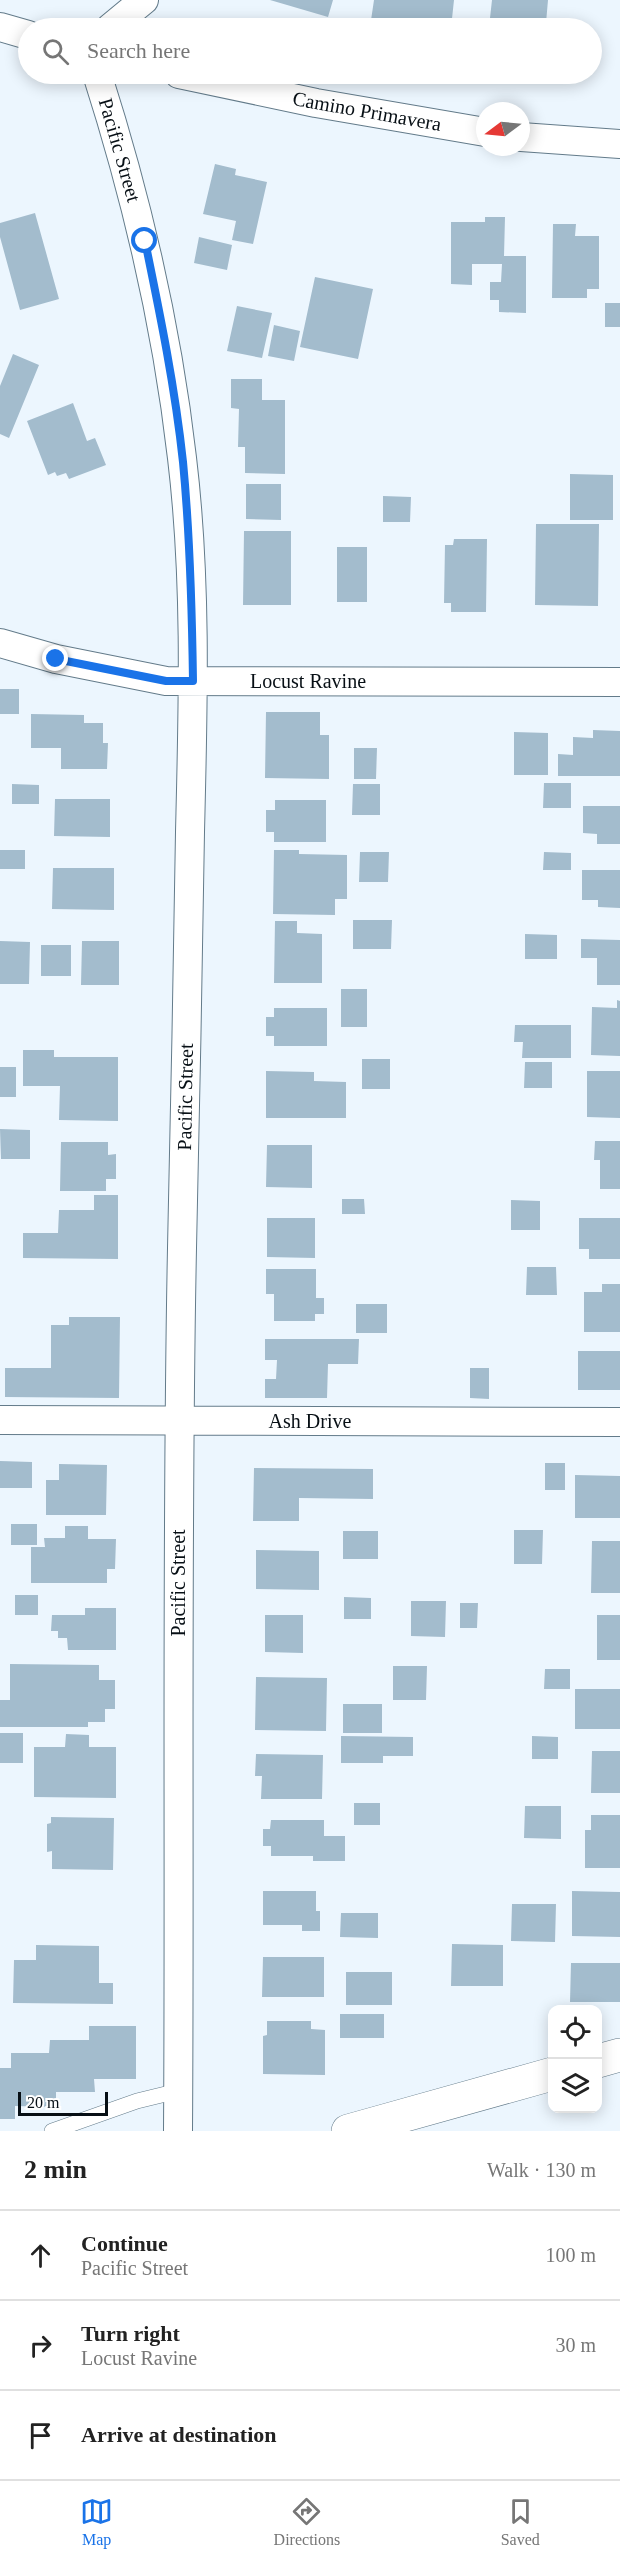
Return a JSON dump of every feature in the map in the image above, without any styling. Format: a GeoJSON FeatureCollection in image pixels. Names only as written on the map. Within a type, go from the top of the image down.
{"type":"FeatureCollection","features":[{"type":"Feature","properties":{"kind":"main road"},"geometry":{"type":"LineString","coordinates":[[602,2060],[620,2055]]}},
{"type":"Feature","properties":{"kind":"main road"},"geometry":{"type":"LineString","coordinates":[[348,2131],[548,2075]]}},
{"type":"Feature","properties":{"kind":"street"},"geometry":{"type":"LineString","coordinates":[[122,18],[144,0]]}},
{"type":"Feature","properties":{"kind":"street"},"geometry":{"type":"LineString","coordinates":[[0,27],[18,32]]}},
{"type":"Feature","properties":{"kind":"street","name":"Pacific Street"},"geometry":{"type":"LineString","coordinates":[[100,84],[121,149],[145,241],[164,334],[185,483],[190,554],[193,681],[178,1420],[178,2131]]}},
{"type":"Feature","properties":{"kind":"street","name":"Camino Primavera"},"geometry":{"type":"LineString","coordinates":[[226,84],[316,103],[476,130]]}},
{"type":"Feature","properties":{"kind":"street"},"geometry":{"type":"LineString","coordinates":[[530,137],[620,144]]}},
{"type":"Feature","properties":{"kind":"street","name":"Locust Ravine"},"geometry":{"type":"LineString","coordinates":[[0,643],[56,659],[166,681],[620,682]]}},
{"type":"Feature","properties":{"kind":"street","name":"Ash Drive"},"geometry":{"type":"LineString","coordinates":[[0,1420],[620,1422]]}},
{"type":"Feature","properties":{"kind":"lane"},"geometry":{"type":"LineString","coordinates":[[52,2131],[137,2101],[178,2091]]}},
{"type":"Feature","properties":{"kind":"building"},"geometry":{"type":"Polygon","coordinates":[[[270,0],[333,0],[328,17],[270,0]]]}},
{"type":"Feature","properties":{"kind":"building"},"geometry":{"type":"Polygon","coordinates":[[[374,0],[454,0],[452,18],[371,18],[374,0]]]}},
{"type":"Feature","properties":{"kind":"building"},"geometry":{"type":"Polygon","coordinates":[[[492,0],[548,0],[546,18],[490,18],[492,0]]]}},
{"type":"Feature","properties":{"kind":"building"},"geometry":{"type":"Polygon","coordinates":[[[215,164],[236,169],[235,175],[267,182],[253,244],[232,240],[236,221],[203,214],[215,164]]]}},
{"type":"Feature","properties":{"kind":"building"},"geometry":{"type":"Polygon","coordinates":[[[35,213],[59,299],[20,310],[0,237],[0,223],[35,213]]]}},
{"type":"Feature","properties":{"kind":"building"},"geometry":{"type":"Polygon","coordinates":[[[485,217],[505,217],[504,256],[526,256],[526,313],[499,312],[499,300],[490,300],[490,282],[501,282],[502,264],[472,264],[472,285],[451,284],[451,222],[485,222],[485,217]]]}},
{"type":"Feature","properties":{"kind":"building"},"geometry":{"type":"Polygon","coordinates":[[[553,224],[576,224],[575,236],[599,236],[599,289],[587,289],[587,298],[552,298],[553,224]]]}},
{"type":"Feature","properties":{"kind":"building"},"geometry":{"type":"Polygon","coordinates":[[[199,237],[232,245],[227,270],[194,263],[199,237]]]}},
{"type":"Feature","properties":{"kind":"building"},"geometry":{"type":"Polygon","coordinates":[[[315,277],[373,289],[358,359],[300,347],[315,277]]]}},
{"type":"Feature","properties":{"kind":"building"},"geometry":{"type":"Polygon","coordinates":[[[605,303],[620,303],[620,327],[605,327],[605,303]]]}},
{"type":"Feature","properties":{"kind":"building"},"geometry":{"type":"Polygon","coordinates":[[[237,306],[272,313],[262,358],[227,351],[237,306]]]}},
{"type":"Feature","properties":{"kind":"building"},"geometry":{"type":"Polygon","coordinates":[[[274,325],[300,331],[294,361],[268,356],[274,325]]]}},
{"type":"Feature","properties":{"kind":"building"},"geometry":{"type":"Polygon","coordinates":[[[13,354],[39,365],[9,438],[0,434],[0,386],[13,354]]]}},
{"type":"Feature","properties":{"kind":"building"},"geometry":{"type":"Polygon","coordinates":[[[231,379],[262,379],[262,400],[285,400],[285,474],[245,473],[245,447],[238,447],[239,409],[231,408],[231,379]]]}},
{"type":"Feature","properties":{"kind":"building"},"geometry":{"type":"Polygon","coordinates":[[[73,403],[87,441],[95,438],[106,465],[69,479],[66,473],[57,476],[55,472],[48,475],[27,421],[73,403]]]}},
{"type":"Feature","properties":{"kind":"building"},"geometry":{"type":"Polygon","coordinates":[[[570,474],[613,475],[613,520],[570,520],[570,474]]]}},
{"type":"Feature","properties":{"kind":"building"},"geometry":{"type":"Polygon","coordinates":[[[246,484],[281,484],[281,520],[246,519],[246,484]]]}},
{"type":"Feature","properties":{"kind":"building"},"geometry":{"type":"Polygon","coordinates":[[[383,496],[411,497],[410,522],[383,522],[383,496]]]}},
{"type":"Feature","properties":{"kind":"building"},"geometry":{"type":"Polygon","coordinates":[[[536,524],[599,524],[598,606],[535,605],[536,524]]]}},
{"type":"Feature","properties":{"kind":"building"},"geometry":{"type":"Polygon","coordinates":[[[244,531],[291,531],[291,605],[243,605],[244,531]]]}},
{"type":"Feature","properties":{"kind":"building"},"geometry":{"type":"Polygon","coordinates":[[[454,539],[487,539],[486,612],[451,612],[451,603],[444,603],[445,545],[453,545],[454,539]]]}},
{"type":"Feature","properties":{"kind":"building"},"geometry":{"type":"Polygon","coordinates":[[[337,547],[367,547],[367,602],[337,602],[337,547]]]}},
{"type":"Feature","properties":{"kind":"building"},"geometry":{"type":"Polygon","coordinates":[[[0,689],[19,689],[19,714],[0,714],[0,689]]]}},
{"type":"Feature","properties":{"kind":"building"},"geometry":{"type":"Polygon","coordinates":[[[266,712],[320,712],[320,735],[329,735],[329,779],[265,778],[266,712]]]}},
{"type":"Feature","properties":{"kind":"building"},"geometry":{"type":"Polygon","coordinates":[[[31,714],[84,715],[84,723],[103,723],[103,743],[108,743],[107,769],[61,769],[61,748],[31,748],[31,714]]]}},
{"type":"Feature","properties":{"kind":"building"},"geometry":{"type":"Polygon","coordinates":[[[593,730],[620,731],[620,776],[558,776],[558,754],[573,755],[573,737],[593,738],[593,730]]]}},
{"type":"Feature","properties":{"kind":"building"},"geometry":{"type":"Polygon","coordinates":[[[514,732],[548,733],[548,775],[514,775],[514,732]]]}},
{"type":"Feature","properties":{"kind":"building"},"geometry":{"type":"Polygon","coordinates":[[[354,748],[377,748],[376,779],[354,779],[354,748]]]}},
{"type":"Feature","properties":{"kind":"building"},"geometry":{"type":"Polygon","coordinates":[[[544,783],[571,783],[571,808],[543,808],[544,783]]]}},
{"type":"Feature","properties":{"kind":"building"},"geometry":{"type":"Polygon","coordinates":[[[12,784],[39,785],[39,804],[12,804],[12,784]]]}},
{"type":"Feature","properties":{"kind":"building"},"geometry":{"type":"Polygon","coordinates":[[[353,784],[380,784],[380,815],[352,815],[353,784]]]}},
{"type":"Feature","properties":{"kind":"building"},"geometry":{"type":"Polygon","coordinates":[[[55,799],[110,799],[110,837],[54,836],[55,799]]]}},
{"type":"Feature","properties":{"kind":"building"},"geometry":{"type":"Polygon","coordinates":[[[275,800],[326,800],[326,842],[274,842],[274,832],[266,832],[266,810],[275,810],[275,800]]]}},
{"type":"Feature","properties":{"kind":"building"},"geometry":{"type":"Polygon","coordinates":[[[583,806],[620,806],[620,844],[597,844],[597,834],[583,833],[583,806]]]}},
{"type":"Feature","properties":{"kind":"building"},"geometry":{"type":"Polygon","coordinates":[[[0,850],[25,850],[25,869],[0,869],[0,850]]]}},
{"type":"Feature","properties":{"kind":"building"},"geometry":{"type":"Polygon","coordinates":[[[274,850],[299,850],[299,854],[347,855],[347,899],[335,899],[335,915],[273,914],[274,850]]]}},
{"type":"Feature","properties":{"kind":"building"},"geometry":{"type":"Polygon","coordinates":[[[360,852],[389,852],[388,882],[359,882],[360,852]]]}},
{"type":"Feature","properties":{"kind":"building"},"geometry":{"type":"Polygon","coordinates":[[[544,852],[571,853],[571,870],[543,870],[544,852]]]}},
{"type":"Feature","properties":{"kind":"building"},"geometry":{"type":"Polygon","coordinates":[[[53,868],[114,868],[114,910],[52,909],[53,868]]]}},
{"type":"Feature","properties":{"kind":"building"},"geometry":{"type":"Polygon","coordinates":[[[582,870],[620,870],[620,908],[598,907],[598,900],[582,900],[582,870]]]}},
{"type":"Feature","properties":{"kind":"building"},"geometry":{"type":"Polygon","coordinates":[[[353,920],[392,920],[391,949],[353,949],[353,920]]]}},
{"type":"Feature","properties":{"kind":"building"},"geometry":{"type":"Polygon","coordinates":[[[275,921],[297,921],[297,933],[322,934],[322,983],[274,983],[275,921]]]}},
{"type":"Feature","properties":{"kind":"building"},"geometry":{"type":"Polygon","coordinates":[[[525,934],[557,935],[557,959],[525,959],[525,934]]]}},
{"type":"Feature","properties":{"kind":"building"},"geometry":{"type":"Polygon","coordinates":[[[581,939],[620,940],[620,985],[597,985],[597,958],[581,958],[581,939]]]}},
{"type":"Feature","properties":{"kind":"building"},"geometry":{"type":"Polygon","coordinates":[[[0,941],[30,942],[29,984],[0,984],[0,941]]]}},
{"type":"Feature","properties":{"kind":"building"},"geometry":{"type":"Polygon","coordinates":[[[82,941],[119,941],[119,985],[81,985],[82,941]]]}},
{"type":"Feature","properties":{"kind":"building"},"geometry":{"type":"Polygon","coordinates":[[[41,945],[71,945],[71,976],[41,976],[41,945]]]}},
{"type":"Feature","properties":{"kind":"building"},"geometry":{"type":"Polygon","coordinates":[[[341,989],[367,989],[367,1027],[341,1027],[341,989]]]}},
{"type":"Feature","properties":{"kind":"building"},"geometry":{"type":"Polygon","coordinates":[[[617,1000],[620,1001],[620,1056],[591,1055],[592,1007],[617,1008],[617,1000]]]}},
{"type":"Feature","properties":{"kind":"building"},"geometry":{"type":"Polygon","coordinates":[[[274,1008],[327,1008],[327,1046],[274,1046],[274,1036],[266,1036],[266,1017],[274,1017],[274,1008]]]}},
{"type":"Feature","properties":{"kind":"building"},"geometry":{"type":"Polygon","coordinates":[[[515,1025],[571,1025],[571,1058],[522,1058],[523,1042],[514,1042],[515,1025]]]}},
{"type":"Feature","properties":{"kind":"building"},"geometry":{"type":"Polygon","coordinates":[[[23,1050],[54,1050],[54,1057],[118,1057],[118,1121],[59,1120],[60,1086],[23,1086],[23,1050]]]}},
{"type":"Feature","properties":{"kind":"building"},"geometry":{"type":"Polygon","coordinates":[[[362,1059],[390,1059],[390,1089],[362,1089],[362,1059]]]}},
{"type":"Feature","properties":{"kind":"building"},"geometry":{"type":"Polygon","coordinates":[[[525,1062],[552,1062],[552,1088],[524,1088],[525,1062]]]}},
{"type":"Feature","properties":{"kind":"building"},"geometry":{"type":"Polygon","coordinates":[[[0,1067],[16,1067],[16,1097],[0,1097],[0,1067]]]}},
{"type":"Feature","properties":{"kind":"building"},"geometry":{"type":"Polygon","coordinates":[[[266,1071],[314,1072],[314,1081],[346,1082],[346,1118],[266,1118],[266,1071]]]}},
{"type":"Feature","properties":{"kind":"building"},"geometry":{"type":"Polygon","coordinates":[[[587,1071],[620,1071],[620,1118],[587,1117],[587,1071]]]}},
{"type":"Feature","properties":{"kind":"building"},"geometry":{"type":"Polygon","coordinates":[[[0,1129],[30,1130],[30,1159],[1,1159],[0,1129]]]}},
{"type":"Feature","properties":{"kind":"building"},"geometry":{"type":"Polygon","coordinates":[[[595,1141],[620,1141],[620,1189],[600,1189],[600,1160],[594,1160],[595,1141]]]}},
{"type":"Feature","properties":{"kind":"building"},"geometry":{"type":"Polygon","coordinates":[[[61,1142],[108,1142],[108,1155],[116,1154],[116,1179],[106,1179],[106,1191],[60,1191],[61,1142]]]}},
{"type":"Feature","properties":{"kind":"building"},"geometry":{"type":"Polygon","coordinates":[[[267,1145],[312,1145],[312,1188],[266,1187],[267,1145]]]}},
{"type":"Feature","properties":{"kind":"building"},"geometry":{"type":"Polygon","coordinates":[[[94,1195],[118,1195],[118,1259],[23,1258],[23,1233],[58,1233],[59,1210],[94,1210],[94,1195]]]}},
{"type":"Feature","properties":{"kind":"building"},"geometry":{"type":"Polygon","coordinates":[[[342,1199],[364,1199],[365,1214],[342,1214],[342,1199]]]}},
{"type":"Feature","properties":{"kind":"building"},"geometry":{"type":"Polygon","coordinates":[[[511,1200],[540,1201],[540,1230],[511,1230],[511,1200]]]}},
{"type":"Feature","properties":{"kind":"building"},"geometry":{"type":"Polygon","coordinates":[[[267,1218],[315,1218],[315,1258],[267,1257],[267,1218]]]}},
{"type":"Feature","properties":{"kind":"building"},"geometry":{"type":"Polygon","coordinates":[[[579,1218],[620,1218],[620,1259],[589,1259],[589,1249],[579,1249],[579,1218]]]}},
{"type":"Feature","properties":{"kind":"building"},"geometry":{"type":"Polygon","coordinates":[[[527,1267],[556,1267],[557,1295],[526,1295],[527,1267]]]}},
{"type":"Feature","properties":{"kind":"building"},"geometry":{"type":"Polygon","coordinates":[[[266,1269],[316,1269],[316,1298],[324,1298],[324,1314],[315,1314],[315,1321],[274,1321],[274,1294],[266,1294],[266,1269]]]}},
{"type":"Feature","properties":{"kind":"building"},"geometry":{"type":"Polygon","coordinates":[[[602,1284],[620,1284],[620,1332],[584,1332],[584,1292],[602,1292],[602,1284]]]}},
{"type":"Feature","properties":{"kind":"building"},"geometry":{"type":"Polygon","coordinates":[[[356,1304],[387,1304],[387,1333],[356,1333],[356,1304]]]}},
{"type":"Feature","properties":{"kind":"building"},"geometry":{"type":"Polygon","coordinates":[[[69,1317],[120,1317],[119,1398],[5,1397],[5,1368],[51,1368],[51,1325],[69,1325],[69,1317]]]}},
{"type":"Feature","properties":{"kind":"building"},"geometry":{"type":"Polygon","coordinates":[[[265,1339],[359,1339],[358,1364],[328,1364],[327,1398],[265,1398],[265,1379],[276,1379],[277,1360],[265,1360],[265,1339]]]}},
{"type":"Feature","properties":{"kind":"building"},"geometry":{"type":"Polygon","coordinates":[[[578,1351],[620,1351],[620,1390],[578,1390],[578,1351]]]}},
{"type":"Feature","properties":{"kind":"building"},"geometry":{"type":"Polygon","coordinates":[[[470,1368],[489,1368],[489,1399],[470,1398],[470,1368]]]}},
{"type":"Feature","properties":{"kind":"building"},"geometry":{"type":"Polygon","coordinates":[[[0,1461],[32,1462],[32,1488],[0,1488],[0,1461]]]}},
{"type":"Feature","properties":{"kind":"building"},"geometry":{"type":"Polygon","coordinates":[[[545,1463],[565,1463],[565,1490],[545,1490],[545,1463]]]}},
{"type":"Feature","properties":{"kind":"building"},"geometry":{"type":"Polygon","coordinates":[[[59,1464],[107,1465],[106,1515],[46,1515],[46,1480],[59,1480],[59,1464]]]}},
{"type":"Feature","properties":{"kind":"building"},"geometry":{"type":"Polygon","coordinates":[[[254,1468],[373,1469],[373,1499],[299,1498],[299,1521],[253,1521],[254,1468]]]}},
{"type":"Feature","properties":{"kind":"building"},"geometry":{"type":"Polygon","coordinates":[[[575,1475],[620,1476],[620,1518],[575,1518],[575,1475]]]}},
{"type":"Feature","properties":{"kind":"building"},"geometry":{"type":"Polygon","coordinates":[[[11,1524],[37,1524],[37,1545],[11,1545],[11,1524]]]}},
{"type":"Feature","properties":{"kind":"building"},"geometry":{"type":"Polygon","coordinates":[[[65,1526],[88,1526],[88,1539],[116,1539],[115,1569],[107,1569],[107,1583],[31,1583],[31,1547],[45,1547],[44,1538],[65,1538],[65,1526]]]}},
{"type":"Feature","properties":{"kind":"building"},"geometry":{"type":"Polygon","coordinates":[[[514,1530],[543,1530],[542,1564],[514,1564],[514,1530]]]}},
{"type":"Feature","properties":{"kind":"building"},"geometry":{"type":"Polygon","coordinates":[[[343,1531],[378,1531],[378,1559],[343,1559],[343,1531]]]}},
{"type":"Feature","properties":{"kind":"building"},"geometry":{"type":"Polygon","coordinates":[[[592,1541],[620,1541],[620,1593],[591,1593],[592,1541]]]}},
{"type":"Feature","properties":{"kind":"building"},"geometry":{"type":"Polygon","coordinates":[[[256,1550],[319,1551],[319,1590],[256,1589],[256,1550]]]}},
{"type":"Feature","properties":{"kind":"building"},"geometry":{"type":"Polygon","coordinates":[[[15,1595],[38,1595],[38,1615],[15,1615],[15,1595]]]}},
{"type":"Feature","properties":{"kind":"building"},"geometry":{"type":"Polygon","coordinates":[[[344,1597],[371,1598],[371,1619],[344,1619],[344,1597]]]}},
{"type":"Feature","properties":{"kind":"building"},"geometry":{"type":"Polygon","coordinates":[[[411,1601],[446,1601],[445,1637],[411,1636],[411,1601]]]}},
{"type":"Feature","properties":{"kind":"building"},"geometry":{"type":"Polygon","coordinates":[[[460,1603],[478,1603],[477,1628],[460,1628],[460,1603]]]}},
{"type":"Feature","properties":{"kind":"building"},"geometry":{"type":"Polygon","coordinates":[[[85,1608],[116,1608],[116,1650],[68,1650],[67,1638],[58,1638],[58,1631],[51,1631],[52,1615],[85,1615],[85,1608]]]}},
{"type":"Feature","properties":{"kind":"building"},"geometry":{"type":"Polygon","coordinates":[[[265,1615],[303,1615],[303,1653],[265,1652],[265,1615]]]}},
{"type":"Feature","properties":{"kind":"building"},"geometry":{"type":"Polygon","coordinates":[[[597,1615],[620,1615],[620,1660],[597,1660],[597,1615]]]}},
{"type":"Feature","properties":{"kind":"building"},"geometry":{"type":"Polygon","coordinates":[[[10,1664],[99,1665],[99,1680],[115,1680],[115,1709],[105,1709],[105,1722],[88,1722],[88,1727],[0,1727],[0,1700],[10,1700],[10,1664]]]}},
{"type":"Feature","properties":{"kind":"building"},"geometry":{"type":"Polygon","coordinates":[[[393,1666],[427,1666],[426,1700],[393,1700],[393,1666]]]}},
{"type":"Feature","properties":{"kind":"building"},"geometry":{"type":"Polygon","coordinates":[[[545,1669],[570,1669],[570,1689],[544,1689],[545,1669]]]}},
{"type":"Feature","properties":{"kind":"building"},"geometry":{"type":"Polygon","coordinates":[[[256,1677],[327,1678],[326,1731],[255,1730],[256,1677]]]}},
{"type":"Feature","properties":{"kind":"building"},"geometry":{"type":"Polygon","coordinates":[[[575,1689],[620,1689],[620,1729],[575,1729],[575,1689]]]}},
{"type":"Feature","properties":{"kind":"building"},"geometry":{"type":"Polygon","coordinates":[[[343,1704],[382,1704],[382,1733],[343,1733],[343,1704]]]}},
{"type":"Feature","properties":{"kind":"building"},"geometry":{"type":"Polygon","coordinates":[[[0,1733],[23,1733],[23,1763],[0,1763],[0,1733]]]}},
{"type":"Feature","properties":{"kind":"building"},"geometry":{"type":"Polygon","coordinates":[[[66,1734],[89,1735],[89,1747],[116,1747],[116,1798],[34,1797],[34,1747],[65,1747],[66,1734]]]}},
{"type":"Feature","properties":{"kind":"building"},"geometry":{"type":"Polygon","coordinates":[[[341,1736],[413,1737],[413,1756],[383,1756],[383,1763],[341,1763],[341,1736]]]}},
{"type":"Feature","properties":{"kind":"building"},"geometry":{"type":"Polygon","coordinates":[[[532,1736],[558,1737],[558,1759],[532,1759],[532,1736]]]}},
{"type":"Feature","properties":{"kind":"building"},"geometry":{"type":"Polygon","coordinates":[[[592,1751],[620,1751],[620,1793],[591,1793],[592,1751]]]}},
{"type":"Feature","properties":{"kind":"building"},"geometry":{"type":"Polygon","coordinates":[[[256,1754],[323,1755],[322,1799],[261,1799],[262,1776],[255,1776],[256,1754]]]}},
{"type":"Feature","properties":{"kind":"building"},"geometry":{"type":"Polygon","coordinates":[[[354,1803],[380,1803],[380,1825],[354,1825],[354,1803]]]}},
{"type":"Feature","properties":{"kind":"building"},"geometry":{"type":"Polygon","coordinates":[[[525,1806],[561,1806],[561,1839],[524,1838],[525,1806]]]}},
{"type":"Feature","properties":{"kind":"building"},"geometry":{"type":"Polygon","coordinates":[[[591,1815],[620,1815],[620,1868],[585,1868],[585,1830],[591,1830],[591,1815]]]}},
{"type":"Feature","properties":{"kind":"building"},"geometry":{"type":"Polygon","coordinates":[[[51,1817],[114,1818],[113,1870],[52,1869],[52,1851],[47,1852],[47,1824],[51,1823],[51,1817]]]}},
{"type":"Feature","properties":{"kind":"building"},"geometry":{"type":"Polygon","coordinates":[[[271,1820],[324,1820],[324,1836],[345,1836],[345,1861],[313,1861],[313,1856],[271,1856],[271,1846],[263,1846],[263,1829],[270,1829],[271,1820]]]}},
{"type":"Feature","properties":{"kind":"building"},"geometry":{"type":"Polygon","coordinates":[[[263,1891],[316,1891],[316,1911],[320,1911],[320,1931],[302,1931],[302,1925],[263,1925],[263,1891]]]}},
{"type":"Feature","properties":{"kind":"building"},"geometry":{"type":"Polygon","coordinates":[[[572,1891],[620,1892],[620,1937],[572,1936],[572,1891]]]}},
{"type":"Feature","properties":{"kind":"building"},"geometry":{"type":"Polygon","coordinates":[[[512,1904],[556,1904],[555,1942],[511,1941],[512,1904]]]}},
{"type":"Feature","properties":{"kind":"building"},"geometry":{"type":"Polygon","coordinates":[[[341,1913],[378,1913],[378,1938],[340,1937],[341,1913]]]}},
{"type":"Feature","properties":{"kind":"building"},"geometry":{"type":"Polygon","coordinates":[[[452,1944],[503,1945],[503,1986],[451,1986],[452,1944]]]}},
{"type":"Feature","properties":{"kind":"building"},"geometry":{"type":"Polygon","coordinates":[[[36,1945],[99,1946],[99,1983],[113,1983],[113,2004],[13,2003],[14,1960],[36,1960],[36,1945]]]}},
{"type":"Feature","properties":{"kind":"building"},"geometry":{"type":"Polygon","coordinates":[[[263,1957],[324,1957],[324,1997],[262,1997],[263,1957]]]}},
{"type":"Feature","properties":{"kind":"building"},"geometry":{"type":"Polygon","coordinates":[[[571,1963],[620,1963],[620,2002],[570,2002],[571,1963]]]}},
{"type":"Feature","properties":{"kind":"building"},"geometry":{"type":"Polygon","coordinates":[[[346,1972],[392,1972],[392,2005],[346,2005],[346,1972]]]}},
{"type":"Feature","properties":{"kind":"building"},"geometry":{"type":"Polygon","coordinates":[[[340,2014],[384,2014],[384,2038],[340,2038],[340,2014]]]}},
{"type":"Feature","properties":{"kind":"building"},"geometry":{"type":"Polygon","coordinates":[[[267,2021],[311,2021],[311,2029],[325,2030],[325,2075],[263,2074],[263,2036],[267,2035],[267,2021]]]}},
{"type":"Feature","properties":{"kind":"building"},"geometry":{"type":"Polygon","coordinates":[[[89,2026],[136,2026],[136,2079],[94,2079],[95,2092],[56,2092],[56,2107],[15,2106],[15,2119],[0,2119],[0,2068],[11,2068],[11,2053],[49,2053],[50,2040],[89,2040],[89,2026]]]}},
{"type":"Feature","properties":{"kind":"route"},"geometry":{"type":"LineString","coordinates":[[56,659],[166,681],[193,681],[190,554],[183,459],[164,334],[145,241]]}}]}
